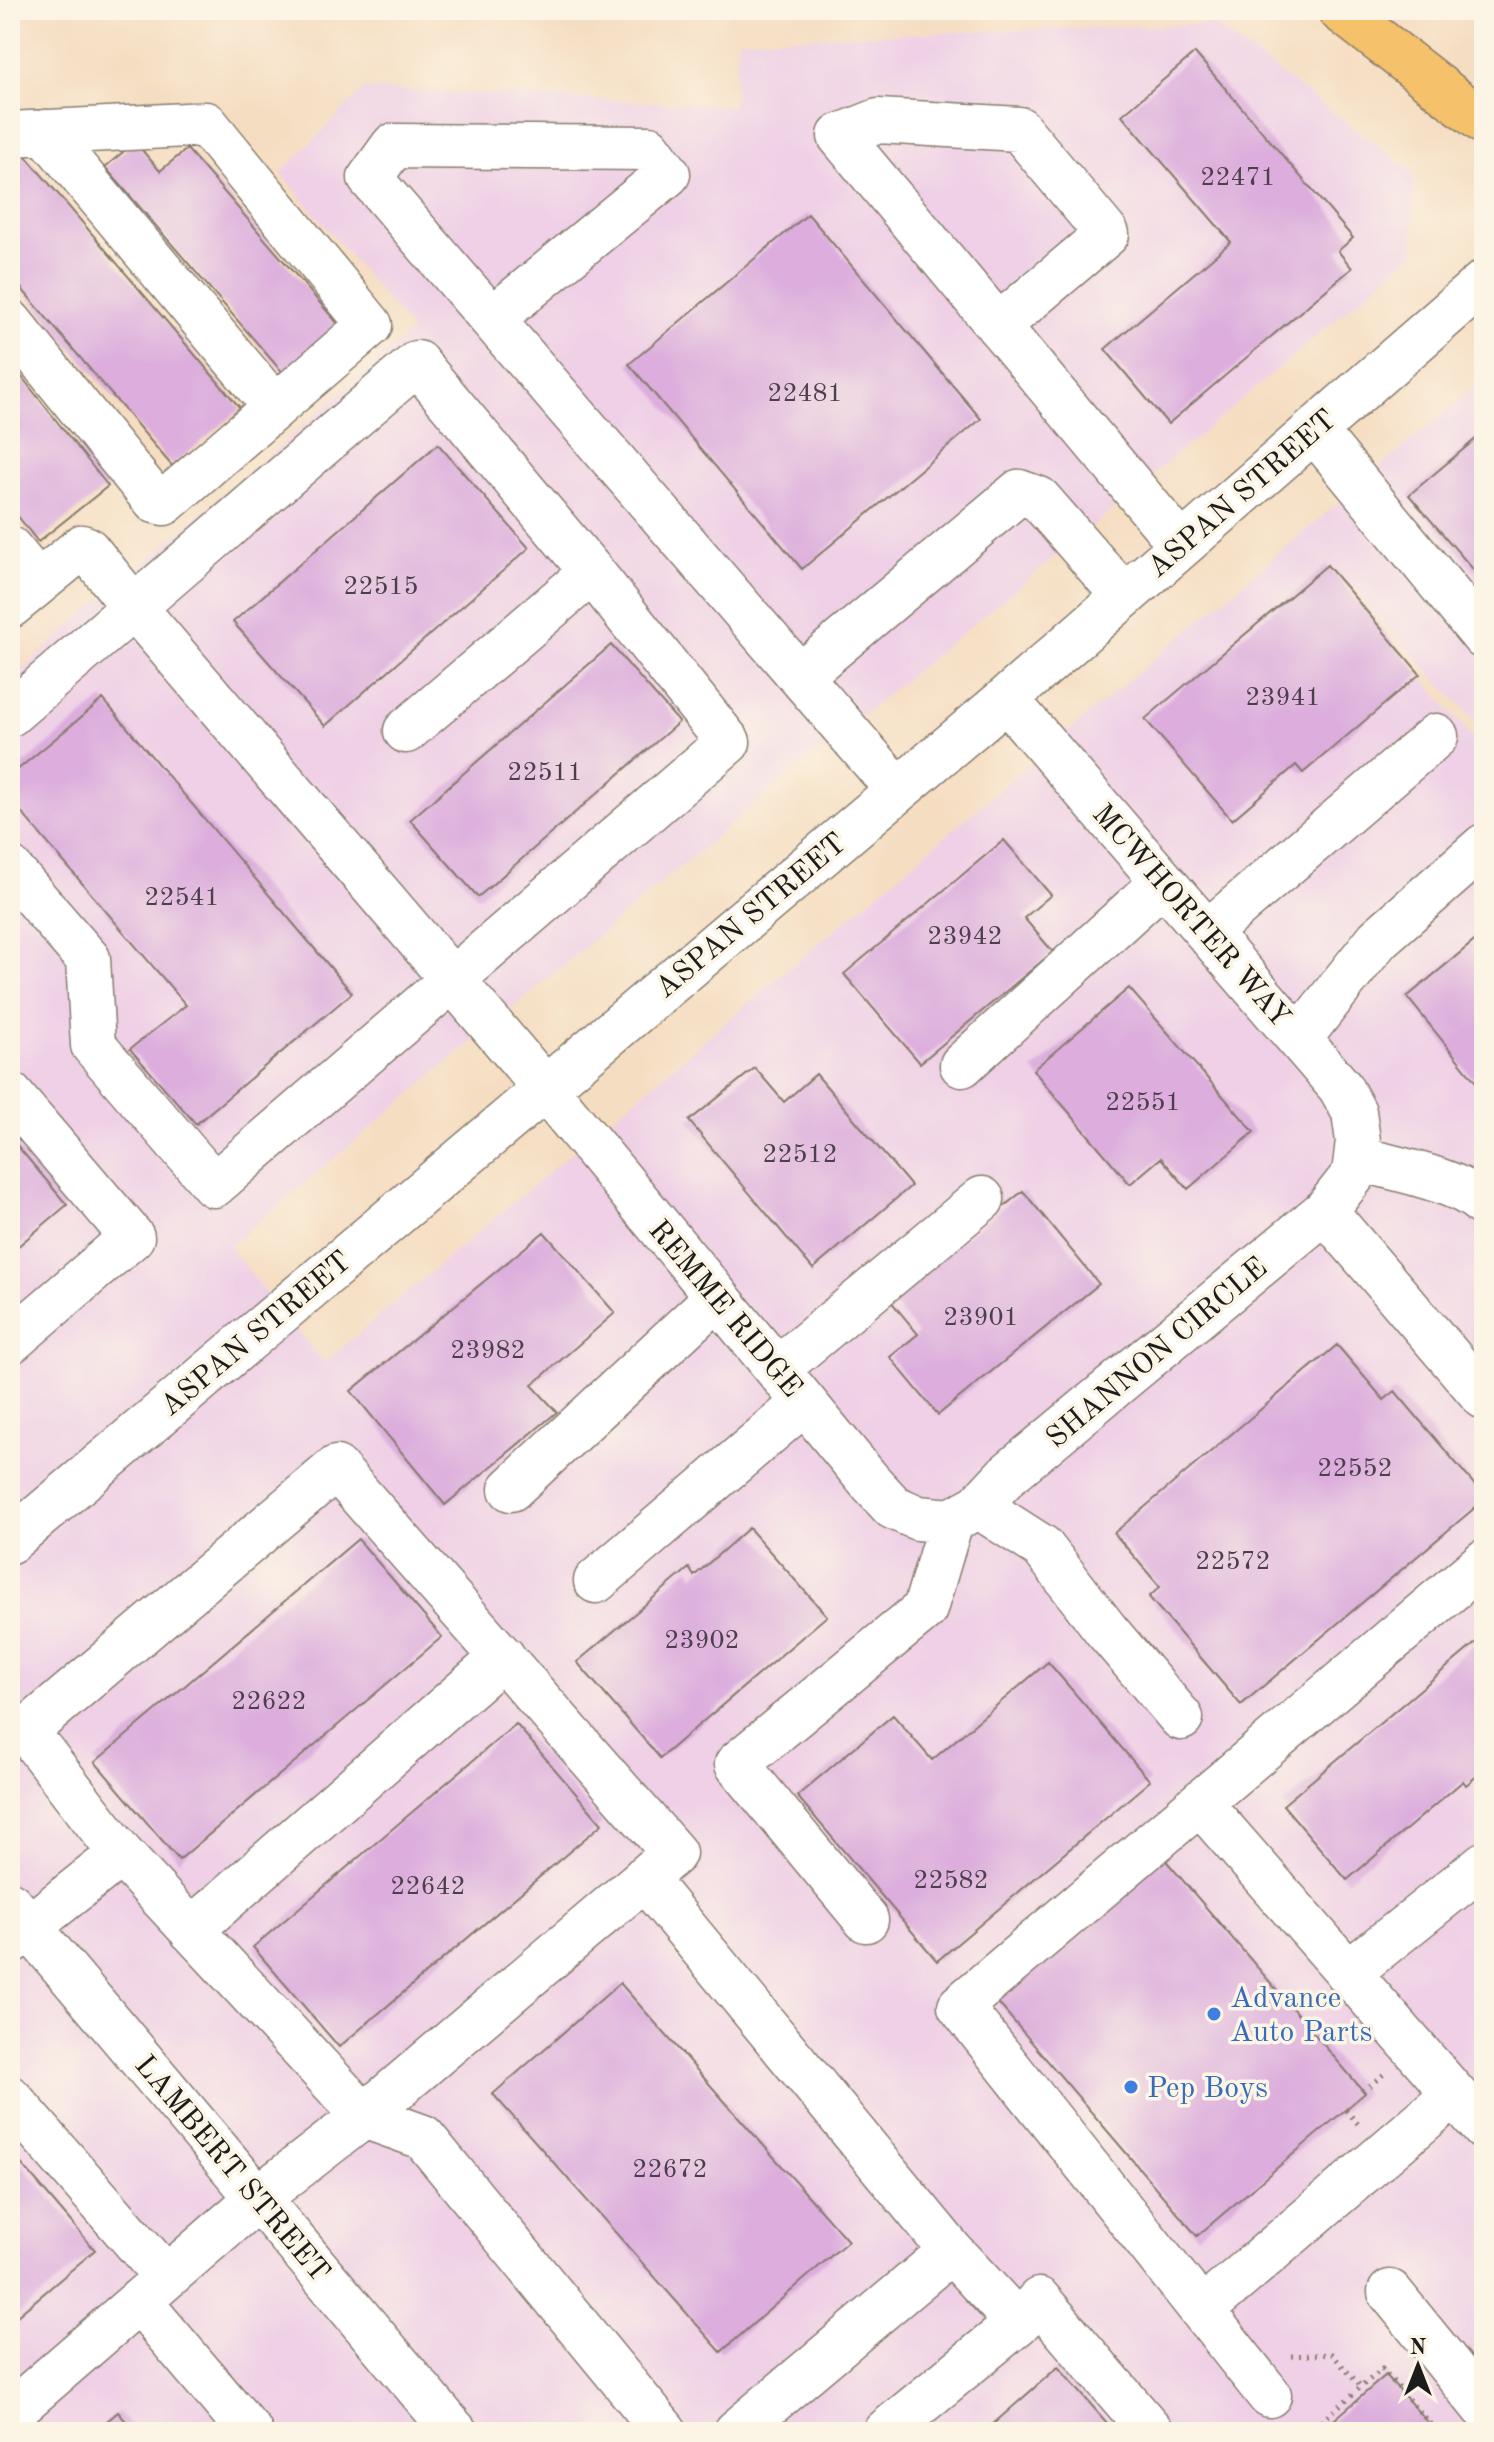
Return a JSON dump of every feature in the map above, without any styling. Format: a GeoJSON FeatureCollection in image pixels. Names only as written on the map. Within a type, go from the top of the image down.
{"type":"FeatureCollection","features":[{"type":"Feature","properties":{"kind":"main road"},"geometry":{"type":"LineString","coordinates":[[1340,10],[1484,122]]}},
{"type":"Feature","properties":{"kind":"street"},"geometry":{"type":"LineString","coordinates":[[998,326],[1107,234],[1019,129],[878,121],[840,136],[998,326],[1181,545]]}},
{"type":"Feature","properties":{"kind":"street"},"geometry":{"type":"LineString","coordinates":[[10,322],[155,501],[164,503],[370,325],[206,124],[27,133]]}},
{"type":"Feature","properties":{"kind":"street"},"geometry":{"type":"LineString","coordinates":[[27,133],[275,407]]}},
{"type":"Feature","properties":{"kind":"street"},"geometry":{"type":"LineString","coordinates":[[492,319],[668,174],[649,148],[393,146],[370,178],[898,790]]}},
{"type":"Feature","properties":{"kind":"street","name":"ASPAN STREET"},"geometry":{"type":"LineString","coordinates":[[10,1541],[1006,699],[1484,282]]}},
{"type":"Feature","properties":{"kind":"street"},"geometry":{"type":"LineString","coordinates":[[10,714],[417,363],[592,572],[728,742],[214,1185],[93,1045],[88,959],[10,869]]}},
{"type":"Feature","properties":{"kind":"street"},"geometry":{"type":"LineString","coordinates":[[1314,430],[1484,637]]}},
{"type":"Feature","properties":{"kind":"street"},"geometry":{"type":"LineString","coordinates":[[800,676],[1019,492],[1039,499],[1123,595]]}},
{"type":"Feature","properties":{"kind":"street","name":"REMME RIDGE"},"geometry":{"type":"LineString","coordinates":[[24,594],[82,547],[87,549],[544,1087],[893,1507],[949,1515],[1042,1547],[1106,1630],[1181,1718]]}},
{"type":"Feature","properties":{"kind":"street"},"geometry":{"type":"LineString","coordinates":[[10,549],[24,594]]}},
{"type":"Feature","properties":{"kind":"street"},"geometry":{"type":"LineString","coordinates":[[406,731],[592,572]]}},
{"type":"Feature","properties":{"kind":"street","name":"MCWHORTER WAY"},"geometry":{"type":"LineString","coordinates":[[1006,699],[1340,1087],[1354,1112],[1357,1150]]}},
{"type":"Feature","properties":{"kind":"street"},"geometry":{"type":"LineString","coordinates":[[1208,932],[1436,736]]}},
{"type":"Feature","properties":{"kind":"street"},"geometry":{"type":"LineString","coordinates":[[1299,1039],[1378,939],[1484,846]]}},
{"type":"Feature","properties":{"kind":"street"},"geometry":{"type":"LineString","coordinates":[[962,1065],[1163,882]]}},
{"type":"Feature","properties":{"kind":"street"},"geometry":{"type":"LineString","coordinates":[[10,1094],[132,1237],[10,1342]]}},
{"type":"Feature","properties":{"kind":"street"},"geometry":{"type":"LineString","coordinates":[[1357,1150],[1475,1196],[1484,1205]]}},
{"type":"Feature","properties":{"kind":"street","name":"SHANNON CIRCLE"},"geometry":{"type":"LineString","coordinates":[[949,1515],[1007,1475],[1325,1211],[1354,1174],[1357,1150]]}},
{"type":"Feature","properties":{"kind":"street"},"geometry":{"type":"LineString","coordinates":[[777,1369],[982,1199]]}},
{"type":"Feature","properties":{"kind":"street"},"geometry":{"type":"LineString","coordinates":[[1325,1211],[1484,1397]]}},
{"type":"Feature","properties":{"kind":"street"},"geometry":{"type":"LineString","coordinates":[[511,1489],[717,1297]]}},
{"type":"Feature","properties":{"kind":"street"},"geometry":{"type":"LineString","coordinates":[[596,1581],[804,1403]]}},
{"type":"Feature","properties":{"kind":"street"},"geometry":{"type":"LineString","coordinates":[[10,2413],[258,2198],[364,2116],[674,1853],[336,1468],[26,1731],[121,1854],[364,2116],[423,2137],[665,2432]]}},
{"type":"Feature","properties":{"kind":"street"},"geometry":{"type":"LineString","coordinates":[[866,1920],[737,1764],[925,1609],[949,1515]]}},
{"type":"Feature","properties":{"kind":"street"},"geometry":{"type":"LineString","coordinates":[[1269,2395],[960,2006],[1484,1562]]}},
{"type":"Feature","properties":{"kind":"street"},"geometry":{"type":"LineString","coordinates":[[191,1930],[503,1657]]}},
{"type":"Feature","properties":{"kind":"street"},"geometry":{"type":"LineString","coordinates":[[1200,1803],[1484,2128]]}},
{"type":"Feature","properties":{"kind":"street"},"geometry":{"type":"LineString","coordinates":[[16,1924],[121,1854]]}},
{"type":"Feature","properties":{"kind":"street"},"geometry":{"type":"LineString","coordinates":[[1348,1973],[1484,1864]]}},
{"type":"Feature","properties":{"kind":"street"},"geometry":{"type":"LineString","coordinates":[[644,1878],[951,2251],[1018,2323]]}},
{"type":"Feature","properties":{"kind":"street","name":"LAMBERT STREET"},"geometry":{"type":"LineString","coordinates":[[16,1924],[258,2198],[455,2432]]}},
{"type":"Feature","properties":{"kind":"street"},"geometry":{"type":"LineString","coordinates":[[1202,2310],[1454,2094]]}},
{"type":"Feature","properties":{"kind":"street"},"geometry":{"type":"LineString","coordinates":[[10,2098],[153,2289],[250,2432]]}},
{"type":"Feature","properties":{"kind":"street"},"geometry":{"type":"LineString","coordinates":[[736,2432],[951,2251]]}},
{"type":"Feature","properties":{"kind":"street"},"geometry":{"type":"LineString","coordinates":[[1390,2292],[1484,2408]]}},
{"type":"Feature","properties":{"kind":"street"},"geometry":{"type":"LineString","coordinates":[[885,2432],[1018,2323],[1039,2300],[1152,2432]]}},
{"type":"Feature","properties":{"kind":"path"},"geometry":{"type":"LineString","coordinates":[[1363,2091],[1390,2069]]}},
{"type":"Feature","properties":{"kind":"path"},"geometry":{"type":"LineString","coordinates":[[1309,2432],[1382,2369],[1437,2432]]}},
{"type":"Feature","properties":{"kind":"shaded area"},"geometry":{"type":"Polygon","coordinates":[[[1213,24],[1413,172],[1414,253],[1093,526],[807,760],[229,1247],[324,1363],[1484,379],[1484,730],[1316,550],[1484,751],[1484,2432],[10,2432],[10,679],[412,331],[281,173],[364,89],[733,106],[738,39],[1213,24]]]}},
{"type":"Feature","properties":{"kind":"building"},"geometry":{"type":"Polygon","coordinates":[[[1195,53],[1353,238],[1338,251],[1352,268],[1168,424],[1105,349],[1231,242],[1122,115],[1195,53]]]}},
{"type":"Feature","properties":{"kind":"building"},"geometry":{"type":"Polygon","coordinates":[[[135,142],[160,171],[187,149],[339,325],[283,373],[105,167],[135,142]]]}},
{"type":"Feature","properties":{"kind":"building"},"geometry":{"type":"Polygon","coordinates":[[[24,154],[241,409],[172,466],[10,275],[10,166],[24,154]]]}},
{"type":"Feature","properties":{"kind":"building"},"geometry":{"type":"Polygon","coordinates":[[[808,214],[981,419],[802,569],[629,364],[808,214]]]}},
{"type":"Feature","properties":{"kind":"building"},"geometry":{"type":"Polygon","coordinates":[[[10,362],[108,486],[38,542],[10,506],[10,362]]]}},
{"type":"Feature","properties":{"kind":"building"},"geometry":{"type":"Polygon","coordinates":[[[1484,432],[1484,582],[1409,495],[1484,432]]]}},
{"type":"Feature","properties":{"kind":"building"},"geometry":{"type":"Polygon","coordinates":[[[438,444],[529,548],[325,726],[233,622],[438,444]]]}},
{"type":"Feature","properties":{"kind":"building"},"geometry":{"type":"Polygon","coordinates":[[[1327,565],[1420,674],[1303,773],[1296,765],[1232,820],[1145,719],[1327,565]]]}},
{"type":"Feature","properties":{"kind":"building"},"geometry":{"type":"Polygon","coordinates":[[[611,645],[679,722],[478,897],[410,820],[611,645]]]}},
{"type":"Feature","properties":{"kind":"building"},"geometry":{"type":"Polygon","coordinates":[[[103,699],[352,993],[196,1124],[130,1049],[186,1005],[10,799],[10,776],[103,699]]]}},
{"type":"Feature","properties":{"kind":"building"},"geometry":{"type":"Polygon","coordinates":[[[1004,840],[1051,895],[1024,918],[1053,952],[920,1063],[844,974],[1004,840]]]}},
{"type":"Feature","properties":{"kind":"building"},"geometry":{"type":"Polygon","coordinates":[[[1484,933],[1484,1092],[1407,997],[1484,933]]]}},
{"type":"Feature","properties":{"kind":"building"},"geometry":{"type":"Polygon","coordinates":[[[1129,988],[1254,1132],[1188,1189],[1161,1158],[1130,1184],[1033,1070],[1129,988]]]}},
{"type":"Feature","properties":{"kind":"building"},"geometry":{"type":"Polygon","coordinates":[[[755,1068],[784,1102],[816,1074],[911,1186],[813,1269],[689,1121],[755,1068]]]}},
{"type":"Feature","properties":{"kind":"building"},"geometry":{"type":"Polygon","coordinates":[[[10,1137],[67,1205],[10,1253],[10,1137]]]}},
{"type":"Feature","properties":{"kind":"building"},"geometry":{"type":"Polygon","coordinates":[[[1023,1191],[1099,1284],[938,1415],[890,1357],[918,1334],[889,1299],[1023,1191]]]}},
{"type":"Feature","properties":{"kind":"building"},"geometry":{"type":"Polygon","coordinates":[[[544,1232],[615,1313],[532,1385],[557,1412],[445,1505],[351,1391],[544,1232]]]}},
{"type":"Feature","properties":{"kind":"building"},"geometry":{"type":"Polygon","coordinates":[[[1337,1345],[1384,1400],[1395,1391],[1484,1496],[1484,1500],[1241,1705],[1149,1597],[1160,1587],[1114,1533],[1337,1345]]]}},
{"type":"Feature","properties":{"kind":"building"},"geometry":{"type":"Polygon","coordinates":[[[749,1528],[827,1616],[660,1758],[577,1662],[689,1568],[694,1576],[749,1528]]]}},
{"type":"Feature","properties":{"kind":"building"},"geometry":{"type":"Polygon","coordinates":[[[358,1539],[442,1637],[179,1860],[95,1762],[358,1539]]]}},
{"type":"Feature","properties":{"kind":"building"},"geometry":{"type":"Polygon","coordinates":[[[1484,1636],[1484,1770],[1466,1785],[1463,1781],[1347,1880],[1283,1805],[1484,1636]]]}},
{"type":"Feature","properties":{"kind":"building"},"geometry":{"type":"Polygon","coordinates":[[[1048,1662],[1150,1781],[937,1961],[797,1796],[893,1715],[932,1760],[1048,1662]]]}},
{"type":"Feature","properties":{"kind":"building"},"geometry":{"type":"Polygon","coordinates":[[[516,1724],[602,1824],[339,2047],[253,1947],[516,1724]]]}},
{"type":"Feature","properties":{"kind":"building"},"geometry":{"type":"Polygon","coordinates":[[[1162,1856],[1365,2093],[1197,2236],[994,1998],[1162,1856]]]}},
{"type":"Feature","properties":{"kind":"building"},"geometry":{"type":"Polygon","coordinates":[[[620,1983],[848,2241],[721,2352],[493,2094],[620,1983]]]}},
{"type":"Feature","properties":{"kind":"building"},"geometry":{"type":"Polygon","coordinates":[[[10,2154],[95,2250],[10,2322],[10,2154]]]}},
{"type":"Feature","properties":{"kind":"building"},"geometry":{"type":"Polygon","coordinates":[[[1058,2367],[1115,2432],[984,2432],[1058,2367]]]}},
{"type":"Feature","properties":{"kind":"building"},"geometry":{"type":"Polygon","coordinates":[[[1386,2375],[1436,2432],[1320,2432],[1386,2375]]]}},
{"type":"Feature","properties":{"kind":"building"},"geometry":{"type":"Polygon","coordinates":[[[118,2412],[135,2432],[94,2432],[118,2412]]]}},
{"type":"Feature","properties":{"kind":"place","name":"Advance Auto Parts"},"geometry":{"type":"Point","coordinates":[1214,2014]}},
{"type":"Feature","properties":{"kind":"place","name":"Pep Boys"},"geometry":{"type":"Point","coordinates":[1131,2087]}}]}
